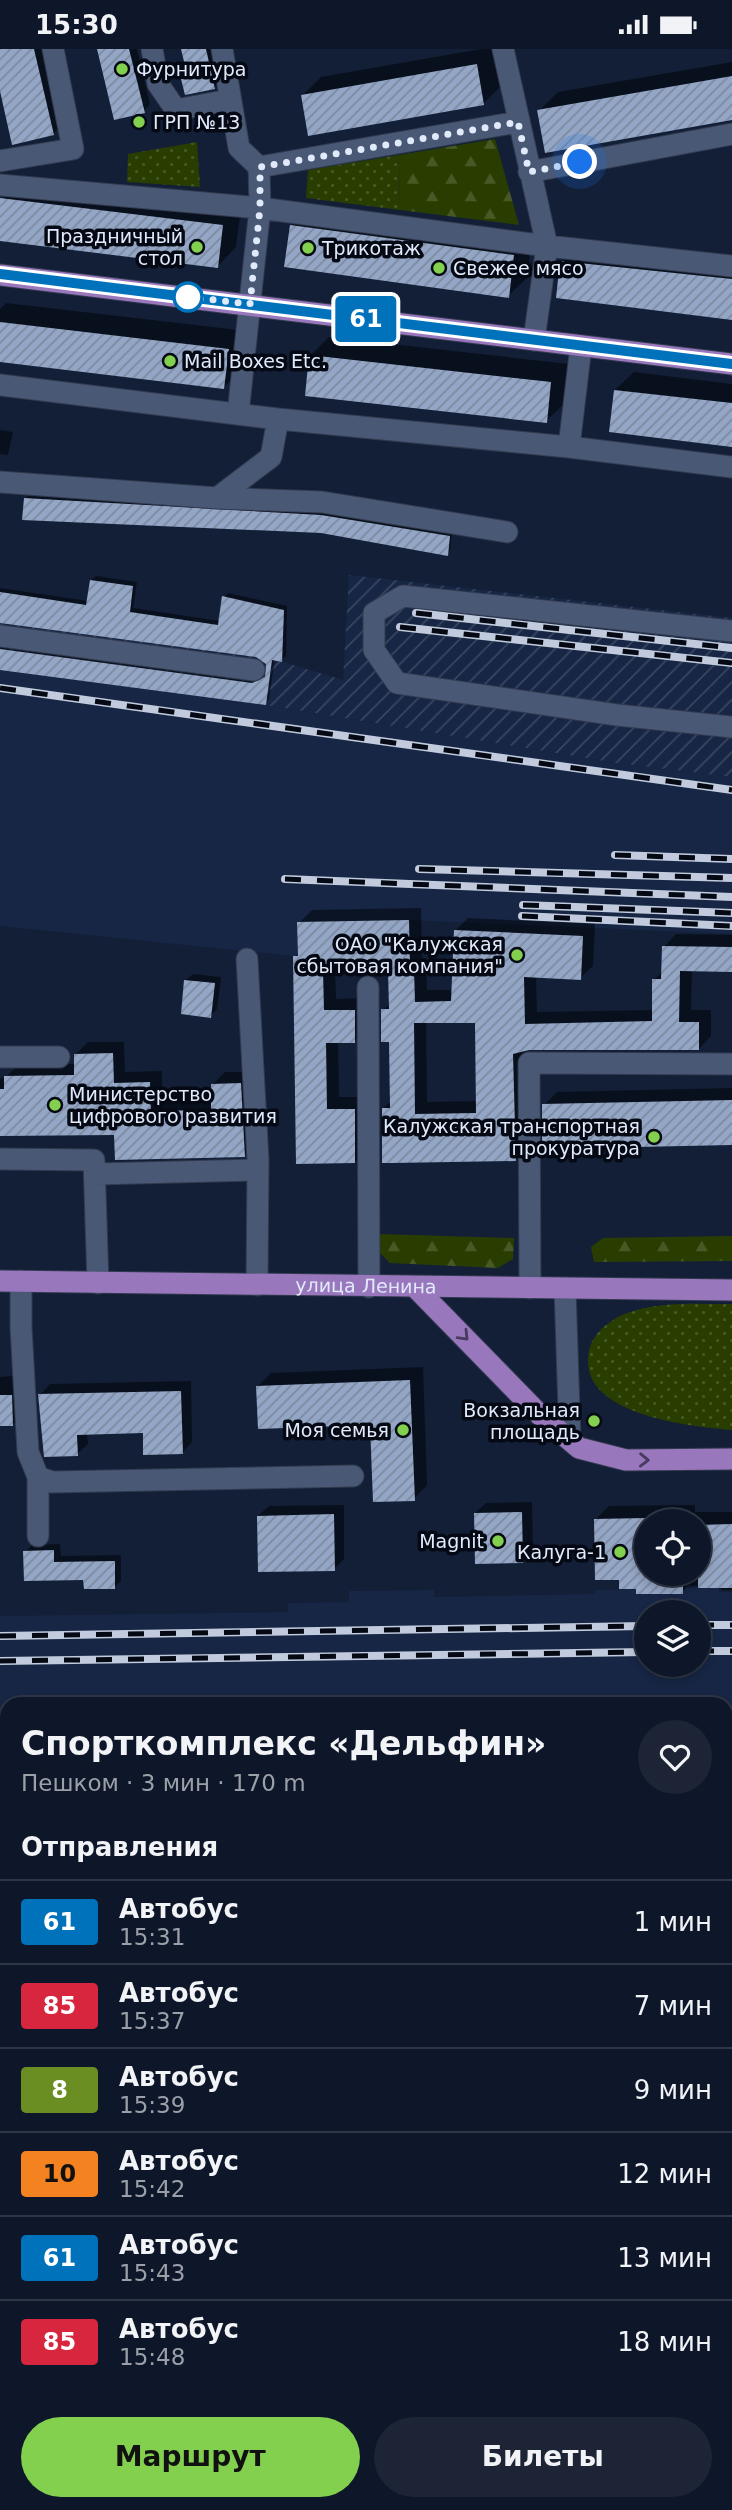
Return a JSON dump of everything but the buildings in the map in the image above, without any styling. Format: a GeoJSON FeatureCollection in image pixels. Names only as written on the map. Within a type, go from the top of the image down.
{"type":"FeatureCollection","features":[{"type":"Feature","properties":{"kind":"main road"},"geometry":{"type":"LineString","coordinates":[[0,275],[732,364]]}},
{"type":"Feature","properties":{"kind":"main road","name":"улица Ленина"},"geometry":{"type":"LineString","coordinates":[[11,1281],[732,1290]]}},
{"type":"Feature","properties":{"kind":"main road"},"geometry":{"type":"LineString","coordinates":[[416,1287],[540,1415],[579,1448],[626,1459],[732,1459]]}},
{"type":"Feature","properties":{"kind":"lane"},"geometry":{"type":"LineString","coordinates":[[0,161],[73,149],[52,49]]}},
{"type":"Feature","properties":{"kind":"lane"},"geometry":{"type":"LineString","coordinates":[[152,49],[158,84],[176,110],[229,100]]}},
{"type":"Feature","properties":{"kind":"lane"},"geometry":{"type":"LineString","coordinates":[[222,49],[239,148],[260,167],[260,208],[237,414]]}},
{"type":"Feature","properties":{"kind":"lane"},"geometry":{"type":"LineString","coordinates":[[503,49],[547,246],[534,340]]}},
{"type":"Feature","properties":{"kind":"lane"},"geometry":{"type":"LineString","coordinates":[[260,167],[518,122]]}},
{"type":"Feature","properties":{"kind":"lane"},"geometry":{"type":"LineString","coordinates":[[529,172],[732,134]]}},
{"type":"Feature","properties":{"kind":"lane"},"geometry":{"type":"LineString","coordinates":[[55,191],[56,152]]}},
{"type":"Feature","properties":{"kind":"lane"},"geometry":{"type":"LineString","coordinates":[[0,185],[260,208],[547,246],[732,266]]}},
{"type":"Feature","properties":{"kind":"lane"},"geometry":{"type":"LineString","coordinates":[[569,447],[581,346]]}},
{"type":"Feature","properties":{"kind":"lane"},"geometry":{"type":"LineString","coordinates":[[0,385],[278,419],[569,447],[732,467]]}},
{"type":"Feature","properties":{"kind":"lane"},"geometry":{"type":"LineString","coordinates":[[217,498],[271,457],[278,419]]}},
{"type":"Feature","properties":{"kind":"lane"},"geometry":{"type":"LineString","coordinates":[[0,482],[217,498],[322,502],[507,531]]}},
{"type":"Feature","properties":{"kind":"lane"},"geometry":{"type":"LineString","coordinates":[[732,631],[403,596],[374,613],[374,650],[397,683],[617,715],[732,727]]}},
{"type":"Feature","properties":{"kind":"lane"},"geometry":{"type":"LineString","coordinates":[[0,636],[254,670]]}},
{"type":"Feature","properties":{"kind":"lane"},"geometry":{"type":"LineString","coordinates":[[247,959],[257,1170],[257,1285]]}},
{"type":"Feature","properties":{"kind":"lane"},"geometry":{"type":"LineString","coordinates":[[368,987],[369,1287]]}},
{"type":"Feature","properties":{"kind":"lane"},"geometry":{"type":"LineString","coordinates":[[0,1056],[59,1056]]}},
{"type":"Feature","properties":{"kind":"lane"},"geometry":{"type":"LineString","coordinates":[[530,1288],[529,1063],[732,1064]]}},
{"type":"Feature","properties":{"kind":"lane"},"geometry":{"type":"LineString","coordinates":[[0,1159],[94,1160],[98,1283]]}},
{"type":"Feature","properties":{"kind":"lane"},"geometry":{"type":"LineString","coordinates":[[96,1174],[257,1170]]}},
{"type":"Feature","properties":{"kind":"lane"},"geometry":{"type":"LineString","coordinates":[[11,1281],[28,1452],[38,1477],[38,1536]]}},
{"type":"Feature","properties":{"kind":"lane"},"geometry":{"type":"LineString","coordinates":[[565,1289],[569,1440]]}},
{"type":"Feature","properties":{"kind":"lane"},"geometry":{"type":"LineString","coordinates":[[38,1477],[52,1482],[353,1476]]}},
{"type":"Feature","properties":{"kind":"shaded area"},"geometry":{"type":"Polygon","coordinates":[[[349,575],[732,618],[732,777],[616,763],[266,705],[0,670],[0,592],[86,605],[90,580],[133,586],[130,612],[217,625],[222,596],[284,610],[283,662],[343,680],[349,575]]]}},
{"type":"Feature","properties":{"kind":"shaded area"},"geometry":{"type":"Polygon","coordinates":[[[0,670],[266,705],[616,763],[732,777],[732,934],[409,920],[298,922],[298,956],[293,956],[0,926],[0,670]]]}},
{"type":"Feature","properties":{"kind":"shaded area"},"geometry":{"type":"Polygon","coordinates":[[[683,1588],[719,1588],[719,1592],[732,1592],[732,1697],[0,1697],[0,1616],[288,1612],[288,1603],[349,1602],[349,1591],[434,1590],[434,1597],[595,1594],[595,1590],[636,1589],[636,1594],[683,1594],[683,1588]]]}},
{"type":"Feature","properties":{"kind":"green space"},"geometry":{"type":"Polygon","coordinates":[[[495,139],[519,225],[400,210],[399,155],[495,139]]]}},
{"type":"Feature","properties":{"kind":"green space"},"geometry":{"type":"Polygon","coordinates":[[[197,142],[200,187],[127,182],[128,154],[197,142]]]}},
{"type":"Feature","properties":{"kind":"green space"},"geometry":{"type":"Polygon","coordinates":[[[399,155],[400,210],[306,198],[308,170],[399,155]]]}},
{"type":"Feature","properties":{"kind":"green space"},"geometry":{"type":"Polygon","coordinates":[[[379,1234],[514,1238],[513,1259],[498,1268],[390,1263],[379,1252],[379,1234]]]}},
{"type":"Feature","properties":{"kind":"green space"},"geometry":{"type":"Polygon","coordinates":[[[732,1236],[732,1261],[594,1262],[591,1247],[603,1238],[732,1236]]]}},
{"type":"Feature","properties":{"kind":"green space"},"geometry":{"type":"Polygon","coordinates":[[[732,1304],[732,1430],[690,1425],[640,1413],[617,1403],[600,1390],[590,1373],[589,1351],[595,1337],[605,1326],[624,1315],[642,1308],[668,1305],[732,1304]]]}},
{"type":"Feature","properties":{"kind":"railway"},"geometry":{"type":"LineString","coordinates":[[416,613],[732,648]]}},
{"type":"Feature","properties":{"kind":"railway"},"geometry":{"type":"LineString","coordinates":[[400,627],[732,663]]}},
{"type":"Feature","properties":{"kind":"railway"},"geometry":{"type":"LineString","coordinates":[[0,688],[732,790]]}},
{"type":"Feature","properties":{"kind":"railway"},"geometry":{"type":"LineString","coordinates":[[615,855],[732,859]]}},
{"type":"Feature","properties":{"kind":"railway"},"geometry":{"type":"LineString","coordinates":[[419,869],[732,878]]}},
{"type":"Feature","properties":{"kind":"railway"},"geometry":{"type":"LineString","coordinates":[[285,879],[732,897]]}},
{"type":"Feature","properties":{"kind":"railway"},"geometry":{"type":"LineString","coordinates":[[523,905],[732,913]]}},
{"type":"Feature","properties":{"kind":"railway"},"geometry":{"type":"LineString","coordinates":[[522,916],[732,926]]}},
{"type":"Feature","properties":{"kind":"railway"},"geometry":{"type":"LineString","coordinates":[[711,1625],[732,1625]]}},
{"type":"Feature","properties":{"kind":"railway"},"geometry":{"type":"LineString","coordinates":[[0,1636],[634,1626]]}},
{"type":"Feature","properties":{"kind":"railway"},"geometry":{"type":"LineString","coordinates":[[711,1651],[732,1651]]}},
{"type":"Feature","properties":{"kind":"railway"},"geometry":{"type":"LineString","coordinates":[[0,1661],[634,1652]]}},
{"type":"Feature","properties":{"kind":"bus line","name":"61"},"geometry":{"type":"LineString","coordinates":[[0,274],[732,364]]}},
{"type":"Feature","properties":{"kind":"place","name":"Фурнитура"},"geometry":{"type":"Point","coordinates":[122,69]}},
{"type":"Feature","properties":{"kind":"place","name":"ГРП №13"},"geometry":{"type":"Point","coordinates":[139,122]}},
{"type":"Feature","properties":{"kind":"place","name":"Праздничный стол"},"geometry":{"type":"Point","coordinates":[197,247]}},
{"type":"Feature","properties":{"kind":"place","name":"Трикотаж"},"geometry":{"type":"Point","coordinates":[308,248]}},
{"type":"Feature","properties":{"kind":"place","name":"Свежее мясо"},"geometry":{"type":"Point","coordinates":[439,268]}},
{"type":"Feature","properties":{"kind":"place","name":"Mail Boxes Etc."},"geometry":{"type":"Point","coordinates":[170,361]}},
{"type":"Feature","properties":{"kind":"place","name":"ОАО \"Калужская сбытовая компания\""},"geometry":{"type":"Point","coordinates":[517,955]}},
{"type":"Feature","properties":{"kind":"place","name":"Министерство цифрового развития"},"geometry":{"type":"Point","coordinates":[55,1105]}},
{"type":"Feature","properties":{"kind":"place","name":"Калужская транспортная прокуратура"},"geometry":{"type":"Point","coordinates":[654,1137]}},
{"type":"Feature","properties":{"kind":"place","name":"Вокзальная площадь"},"geometry":{"type":"Point","coordinates":[594,1421]}},
{"type":"Feature","properties":{"kind":"place","name":"Моя семья"},"geometry":{"type":"Point","coordinates":[403,1430]}},
{"type":"Feature","properties":{"kind":"place","name":"Magnit"},"geometry":{"type":"Point","coordinates":[498,1541]}},
{"type":"Feature","properties":{"kind":"place","name":"Калуга-1"},"geometry":{"type":"Point","coordinates":[620,1552]}},
{"type":"Feature","properties":{"kind":"route"},"geometry":{"type":"LineString","coordinates":[[188,297],[250,304],[260,208],[260,167],[518,122],[529,172],[580,162]]}}]}
